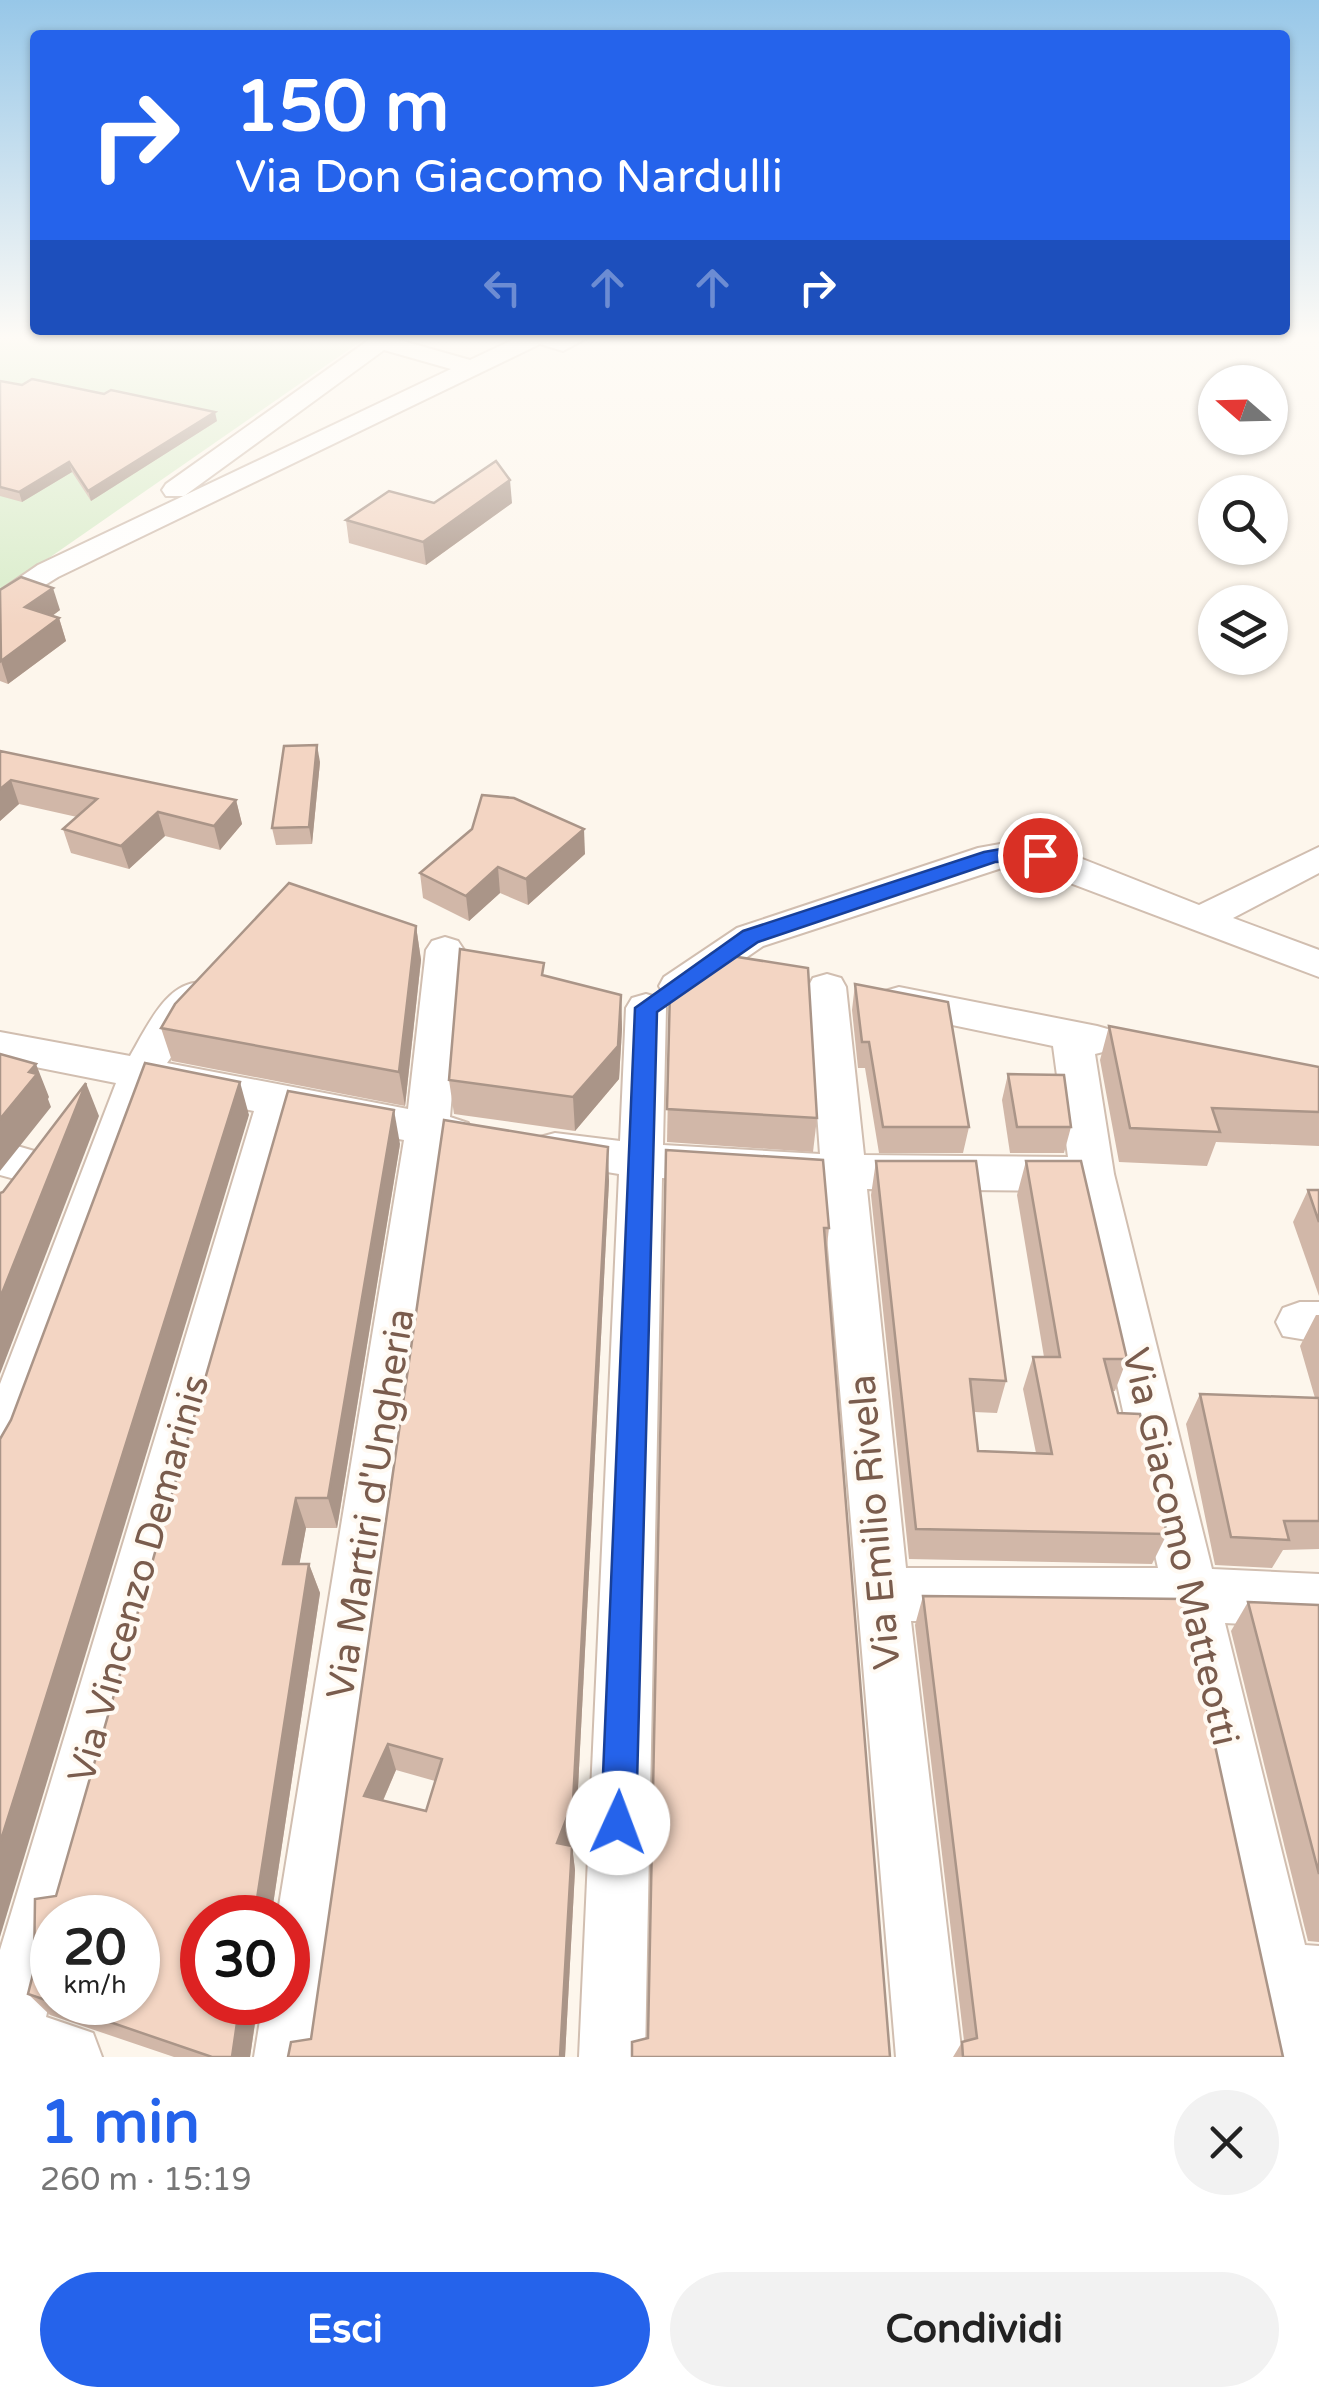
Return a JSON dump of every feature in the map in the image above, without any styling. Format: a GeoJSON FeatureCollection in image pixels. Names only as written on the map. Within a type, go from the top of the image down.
{"type":"FeatureCollection","features":[{"type":"Feature","properties":{"kind":"street"},"geometry":{"type":"LineString","coordinates":[[92,550],[254,433]]}},
{"type":"Feature","properties":{"kind":"street"},"geometry":{"type":"LineString","coordinates":[[194,476],[284,433]]}},
{"type":"Feature","properties":{"kind":"street"},"geometry":{"type":"LineString","coordinates":[[0,604],[48,571],[339,433]]}},
{"type":"Feature","properties":{"kind":"street"},"geometry":{"type":"LineString","coordinates":[[612,2057],[638,1160],[627,1004],[702,969],[750,936],[991,856],[1018,852],[1040,855],[1319,964]]}},
{"type":"Feature","properties":{"kind":"street"},"geometry":{"type":"LineString","coordinates":[[1201,920],[1319,858]]}},
{"type":"Feature","properties":{"kind":"street","name":"Via Martiri d'Ungheria"},"geometry":{"type":"LineString","coordinates":[[287,2057],[427,1131],[445,950]]}},
{"type":"Feature","properties":{"kind":"street"},"geometry":{"type":"LineString","coordinates":[[0,1450],[112,1079],[167,1027],[225,963]]}},
{"type":"Feature","properties":{"kind":"street"},"geometry":{"type":"LineString","coordinates":[[702,969],[791,982],[1129,1046]]}},
{"type":"Feature","properties":{"kind":"street","name":"Via Emilio Rivela"},"geometry":{"type":"LineString","coordinates":[[791,982],[845,1176],[881,1594],[929,2057]]}},
{"type":"Feature","properties":{"kind":"street","name":"Via Giacomo Matteotti"},"geometry":{"type":"LineString","coordinates":[[1072,1034],[1092,1174],[1192,1595],[1300,1977],[1300,2057]]}},
{"type":"Feature","properties":{"kind":"street"},"geometry":{"type":"LineString","coordinates":[[0,1046],[112,1079],[278,1101],[427,1131],[638,1160],[845,1176],[1092,1174]]}},
{"type":"Feature","properties":{"kind":"street","name":"Via Vincenzo Demarinis"},"geometry":{"type":"LineString","coordinates":[[2,2044],[278,1101]]}},
{"type":"Feature","properties":{"kind":"street"},"geometry":{"type":"LineString","coordinates":[[881,1594],[1192,1595],[1319,1601]]}},
{"type":"Feature","properties":{"kind":"street"},"geometry":{"type":"LineString","coordinates":[[2,2044],[70,2057]]}},
{"type":"Feature","properties":{"kind":"green space"},"geometry":{"type":"Polygon","coordinates":[[[0,433],[229,433],[0,592],[0,433]]]}},
{"type":"Feature","properties":{"kind":"building"},"geometry":{"type":"Polygon","coordinates":[[[0,433],[181,433],[88,491],[69,462],[19,492],[0,487],[0,433]]]}},
{"type":"Feature","properties":{"kind":"building"},"geometry":{"type":"Polygon","coordinates":[[[496,461],[510,480],[423,542],[346,520],[389,491],[434,503],[496,461]]]}},
{"type":"Feature","properties":{"kind":"building"},"geometry":{"type":"Polygon","coordinates":[[[21,577],[53,588],[25,607],[59,618],[1,661],[0,590],[21,577]]]}},
{"type":"Feature","properties":{"kind":"building"},"geometry":{"type":"Polygon","coordinates":[[[317,745],[309,827],[272,828],[284,746],[317,745]]]}},
{"type":"Feature","properties":{"kind":"building"},"geometry":{"type":"Polygon","coordinates":[[[0,751],[236,800],[214,826],[158,812],[121,846],[63,829],[97,799],[11,780],[0,789],[0,751]]]}},
{"type":"Feature","properties":{"kind":"building"},"geometry":{"type":"Polygon","coordinates":[[[482,795],[514,798],[584,829],[526,879],[498,867],[466,896],[420,873],[472,829],[482,795]]]}},
{"type":"Feature","properties":{"kind":"building"},"geometry":{"type":"Polygon","coordinates":[[[289,883],[416,926],[399,1072],[161,1028],[175,1004],[289,883]]]}},
{"type":"Feature","properties":{"kind":"building"},"geometry":{"type":"Polygon","coordinates":[[[460,949],[544,963],[542,975],[621,995],[618,1046],[573,1097],[449,1080],[460,949]]]}},
{"type":"Feature","properties":{"kind":"building"},"geometry":{"type":"Polygon","coordinates":[[[712,953],[808,968],[817,1118],[667,1109],[670,990],[712,953]]]}},
{"type":"Feature","properties":{"kind":"building"},"geometry":{"type":"Polygon","coordinates":[[[855,984],[948,1002],[969,1127],[883,1127],[869,1042],[862,1042],[855,984]]]}},
{"type":"Feature","properties":{"kind":"building"},"geometry":{"type":"Polygon","coordinates":[[[1109,1026],[1319,1067],[1319,1112],[1212,1108],[1220,1132],[1130,1128],[1109,1026]]]}},
{"type":"Feature","properties":{"kind":"building"},"geometry":{"type":"Polygon","coordinates":[[[0,1054],[36,1064],[29,1072],[37,1074],[0,1119],[0,1054]]]}},
{"type":"Feature","properties":{"kind":"building"},"geometry":{"type":"Polygon","coordinates":[[[145,1063],[240,1082],[0,1843],[0,1439],[11,1420],[145,1063]]]}},
{"type":"Feature","properties":{"kind":"building"},"geometry":{"type":"Polygon","coordinates":[[[1008,1074],[1064,1075],[1071,1127],[1017,1127],[1008,1074]]]}},
{"type":"Feature","properties":{"kind":"building"},"geometry":{"type":"Polygon","coordinates":[[[86,1083],[0,1298],[0,1193],[86,1083]]]}},
{"type":"Feature","properties":{"kind":"building"},"geometry":{"type":"Polygon","coordinates":[[[288,1091],[394,1110],[328,1498],[296,1498],[283,1564],[309,1564],[258,1895],[180,1895],[180,2025],[237,2025],[232,2057],[212,2057],[119,2025],[160,2025],[160,1895],[56,1895],[288,1091]]]}},
{"type":"Feature","properties":{"kind":"building"},"geometry":{"type":"Polygon","coordinates":[[[444,1120],[608,1147],[573,1802],[557,1843],[572,1846],[560,2057],[288,2057],[291,2042],[311,2039],[444,1120]],[[388,1744],[364,1796],[426,1811],[442,1759],[388,1744]]]}},
{"type":"Feature","properties":{"kind":"building"},"geometry":{"type":"Polygon","coordinates":[[[666,1150],[823,1160],[829,1228],[824,1228],[890,2057],[632,2057],[632,2042],[648,2038],[666,1150]]]}},
{"type":"Feature","properties":{"kind":"building"},"geometry":{"type":"Polygon","coordinates":[[[876,1161],[976,1161],[1006,1381],[970,1379],[978,1451],[1052,1454],[1033,1357],[1060,1357],[1026,1161],[1081,1161],[1127,1359],[1104,1359],[1118,1413],[1140,1414],[1167,1534],[916,1529],[876,1161]]]}},
{"type":"Feature","properties":{"kind":"building"},"geometry":{"type":"Polygon","coordinates":[[[1308,1190],[1319,1190],[1319,1222],[1308,1190]]]}},
{"type":"Feature","properties":{"kind":"building"},"geometry":{"type":"Polygon","coordinates":[[[1200,1394],[1319,1398],[1319,1521],[1284,1521],[1289,1540],[1231,1537],[1200,1394]]]}},
{"type":"Feature","properties":{"kind":"building"},"geometry":{"type":"Polygon","coordinates":[[[923,1596],[1183,1599],[1283,2057],[963,2057],[962,2042],[977,2038],[923,1596]]]}},
{"type":"Feature","properties":{"kind":"building"},"geometry":{"type":"Polygon","coordinates":[[[1248,1602],[1319,1605],[1319,1874],[1248,1602]]]}},
{"type":"Feature","properties":{"kind":"route"},"geometry":{"type":"LineString","coordinates":[[618,1823],[646,1008],[750,936],[991,856],[1018,852],[1040,855]]}}]}
